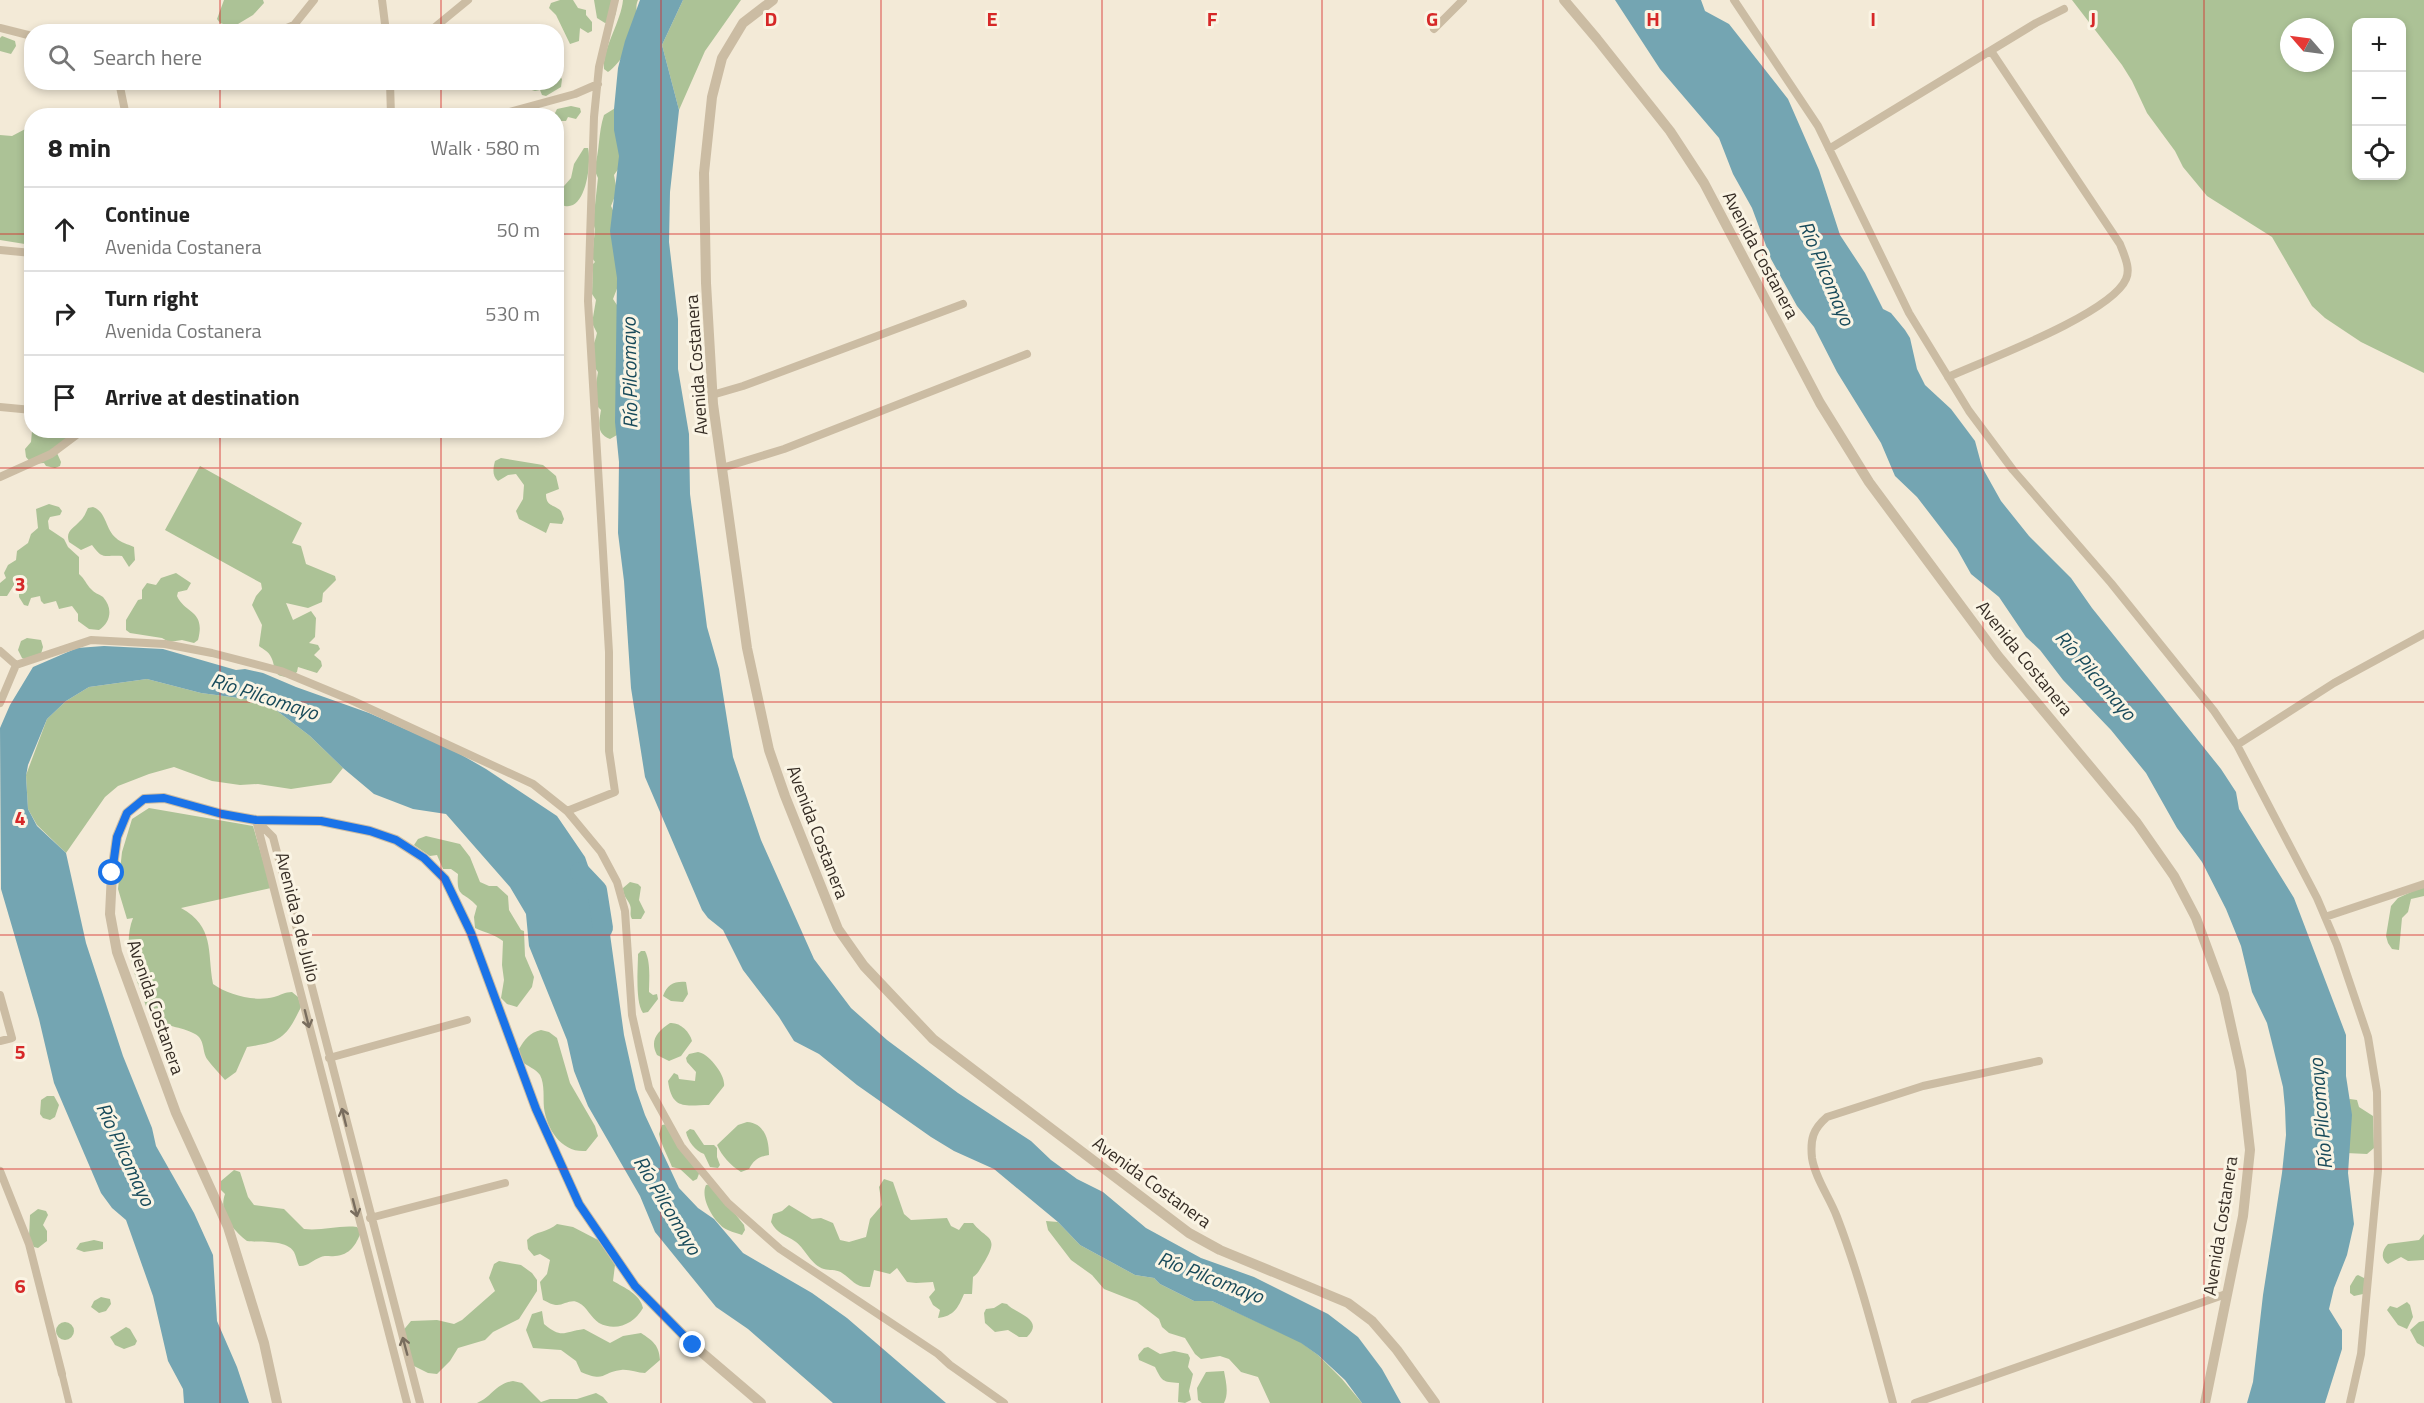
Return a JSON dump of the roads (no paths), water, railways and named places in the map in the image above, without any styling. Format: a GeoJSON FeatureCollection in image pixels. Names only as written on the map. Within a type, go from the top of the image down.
{"type":"FeatureCollection","features":[{"type":"Feature","properties":{"kind":"street"},"geometry":{"type":"LineString","coordinates":[[295,24],[314,0]]}},
{"type":"Feature","properties":{"kind":"street"},"geometry":{"type":"LineString","coordinates":[[382,0],[385,24]]}},
{"type":"Feature","properties":{"kind":"street"},"geometry":{"type":"LineString","coordinates":[[439,24],[468,0]]}},
{"type":"Feature","properties":{"kind":"street"},"geometry":{"type":"LineString","coordinates":[[567,812],[615,792],[609,751],[609,652],[588,301],[594,117],[599,67],[615,0]]}},
{"type":"Feature","properties":{"kind":"street","name":"Avenida Costanera"},"geometry":{"type":"LineString","coordinates":[[772,0],[743,23],[722,58],[712,97],[704,173],[706,282],[712,395],[747,648],[764,736],[785,796],[838,929],[864,966],[933,1039],[1189,1233],[1220,1250],[1348,1303],[1372,1321],[1397,1350],[1435,1403]]}},
{"type":"Feature","properties":{"kind":"street"},"geometry":{"type":"LineString","coordinates":[[1434,29],[1463,0]]}},
{"type":"Feature","properties":{"kind":"street","name":"Avenida Costanera"},"geometry":{"type":"LineString","coordinates":[[1564,0],[1670,131],[1704,183],[1820,403],[1869,482],[1998,656],[2137,823],[2174,876],[2196,918],[2224,994],[2241,1071],[2250,1150],[2243,1216],[2205,1403]]}},
{"type":"Feature","properties":{"kind":"street"},"geometry":{"type":"LineString","coordinates":[[1734,0],[1818,126],[1909,313],[1948,377],[2013,470],[2110,583],[2214,711],[2237,745],[2325,917],[2368,1037],[2377,1092],[2378,1171],[2361,1354],[2350,1403]]}},
{"type":"Feature","properties":{"kind":"street"},"geometry":{"type":"LineString","coordinates":[[1828,149],[2036,23],[2064,9]]}},
{"type":"Feature","properties":{"kind":"street"},"geometry":{"type":"LineString","coordinates":[[0,28],[24,34]]}},
{"type":"Feature","properties":{"kind":"street"},"geometry":{"type":"LineString","coordinates":[[1948,377],[2058,328],[2100,305],[2118,293],[2127,278],[2128,266],[2120,243],[1991,51]]}},
{"type":"Feature","properties":{"kind":"street"},"geometry":{"type":"LineString","coordinates":[[524,108],[575,94],[598,84]]}},
{"type":"Feature","properties":{"kind":"street"},"geometry":{"type":"LineString","coordinates":[[121,90],[124,108]]}},
{"type":"Feature","properties":{"kind":"street"},"geometry":{"type":"LineString","coordinates":[[390,90],[391,108]]}},
{"type":"Feature","properties":{"kind":"street"},"geometry":{"type":"LineString","coordinates":[[0,250],[24,252]]}},
{"type":"Feature","properties":{"kind":"street"},"geometry":{"type":"LineString","coordinates":[[712,395],[743,386],[963,304]]}},
{"type":"Feature","properties":{"kind":"street"},"geometry":{"type":"LineString","coordinates":[[722,468],[784,448],[1027,354]]}},
{"type":"Feature","properties":{"kind":"street"},"geometry":{"type":"LineString","coordinates":[[0,407],[24,409]]}},
{"type":"Feature","properties":{"kind":"street"},"geometry":{"type":"LineString","coordinates":[[0,477],[51,454],[72,438]]}},
{"type":"Feature","properties":{"kind":"street"},"geometry":{"type":"LineString","coordinates":[[2237,745],[2334,683],[2424,634]]}},
{"type":"Feature","properties":{"kind":"street"},"geometry":{"type":"LineString","coordinates":[[0,703],[16,665],[91,640],[112,639],[165,644],[281,671],[351,700],[533,784],[567,812],[601,852],[617,882],[626,911],[632,1015],[649,1088],[681,1146],[728,1203],[780,1250],[938,1354],[1004,1403]]}},
{"type":"Feature","properties":{"kind":"street"},"geometry":{"type":"LineString","coordinates":[[0,651],[16,665]]}},
{"type":"Feature","properties":{"kind":"street","name":"Avenida Costanera"},"geometry":{"type":"LineString","coordinates":[[277,1403],[264,1343],[228,1227],[176,1113],[117,952],[110,914],[117,837],[127,813],[144,799],[164,798],[222,814],[256,820],[321,821],[370,831],[396,840],[424,858],[445,879],[471,933],[536,1109],[579,1204],[635,1286],[693,1345],[754,1401]]}},
{"type":"Feature","properties":{"kind":"street","name":"Avenida 9 de Julio"},"geometry":{"type":"LineString","coordinates":[[256,820],[273,837],[370,1218],[420,1403]]}},
{"type":"Feature","properties":{"kind":"street","name":"Avenida 9 de Julio"},"geometry":{"type":"LineString","coordinates":[[256,820],[407,1403]]}},
{"type":"Feature","properties":{"kind":"street"},"geometry":{"type":"LineString","coordinates":[[2325,917],[2424,884]]}},
{"type":"Feature","properties":{"kind":"street"},"geometry":{"type":"LineString","coordinates":[[0,995],[12,1038],[0,1041]]}},
{"type":"Feature","properties":{"kind":"street"},"geometry":{"type":"LineString","coordinates":[[329,1058],[467,1020]]}},
{"type":"Feature","properties":{"kind":"street"},"geometry":{"type":"LineString","coordinates":[[1893,1403],[1867,1307],[1837,1217],[1812,1161],[1811,1143],[1816,1127],[1827,1118],[1923,1086],[2039,1061]]}},
{"type":"Feature","properties":{"kind":"street"},"geometry":{"type":"LineString","coordinates":[[339,1144],[351,1141]]}},
{"type":"Feature","properties":{"kind":"street"},"geometry":{"type":"LineString","coordinates":[[0,1171],[29,1244],[69,1403]]}},
{"type":"Feature","properties":{"kind":"street"},"geometry":{"type":"LineString","coordinates":[[370,1218],[505,1183]]}},
{"type":"Feature","properties":{"kind":"street"},"geometry":{"type":"LineString","coordinates":[[1916,1403],[2226,1294]]}},
{"type":"Feature","properties":{"kind":"water"},"geometry":{"type":"Polygon","coordinates":[[[640,0],[683,0],[662,45],[679,110],[670,192],[669,242],[678,319],[678,369],[689,434],[690,494],[707,627],[719,669],[733,757],[761,840],[814,959],[851,1008],[887,1040],[958,1093],[1031,1141],[1051,1160],[1077,1179],[1103,1192],[1146,1228],[1201,1258],[1254,1277],[1328,1314],[1358,1337],[1382,1369],[1401,1403],[1362,1403],[1345,1380],[1301,1343],[1212,1301],[1194,1301],[1160,1284],[1154,1278],[1135,1275],[1080,1245],[1058,1222],[994,1169],[954,1151],[931,1137],[857,1085],[819,1054],[794,1041],[779,1017],[743,970],[723,930],[702,910],[645,777],[631,688],[624,581],[618,533],[619,462],[615,422],[617,278],[610,231],[619,156],[614,130],[614,109],[618,68],[640,0]]]}},
{"type":"Feature","properties":{"kind":"water"},"geometry":{"type":"Polygon","coordinates":[[[1615,0],[1701,0],[1705,11],[1729,24],[1788,99],[1819,170],[1840,235],[1865,273],[1883,309],[1891,313],[1910,338],[1917,369],[1925,385],[1951,409],[1975,441],[1982,467],[2001,501],[2029,536],[2071,578],[2092,608],[2221,769],[2236,792],[2239,809],[2294,898],[2346,1035],[2346,1076],[2352,1115],[2348,1173],[2354,1224],[2347,1255],[2334,1288],[2329,1309],[2342,1330],[2342,1349],[2325,1403],[2247,1403],[2253,1382],[2263,1295],[2282,1173],[2286,1135],[2285,1108],[2283,1087],[2267,1023],[2252,992],[2241,946],[2226,909],[2202,862],[2177,828],[2146,773],[2111,730],[2026,637],[1999,597],[1971,574],[1957,549],[1917,497],[1895,476],[1881,443],[1837,372],[1814,327],[1797,306],[1771,259],[1752,208],[1733,174],[1719,138],[1660,69],[1615,0]]]}},
{"type":"Feature","properties":{"kind":"water"},"geometry":{"type":"Polygon","coordinates":[[[104,646],[163,649],[236,670],[245,669],[263,673],[369,713],[453,750],[557,816],[585,857],[609,927],[624,1035],[636,1089],[645,1115],[679,1188],[698,1208],[714,1219],[743,1253],[812,1293],[847,1318],[946,1403],[833,1403],[748,1329],[716,1307],[655,1232],[640,1196],[588,1106],[574,1071],[567,1040],[529,946],[526,914],[510,887],[446,814],[413,809],[374,794],[310,736],[272,707],[254,700],[201,693],[147,679],[89,687],[66,701],[47,719],[28,765],[26,776],[28,809],[37,826],[66,853],[86,943],[123,1056],[152,1128],[156,1146],[194,1213],[213,1255],[217,1321],[237,1367],[249,1403],[184,1403],[183,1389],[168,1361],[153,1296],[126,1220],[112,1208],[101,1193],[54,1083],[39,1019],[1,889],[0,728],[10,705],[33,667],[77,648],[104,646]]]}},
{"type":"Feature","properties":{"kind":"waterway","name":"Río Pilcomayo"},"geometry":{"type":"LineString","coordinates":[[580,872],[597,890],[603,928]]}}]}
